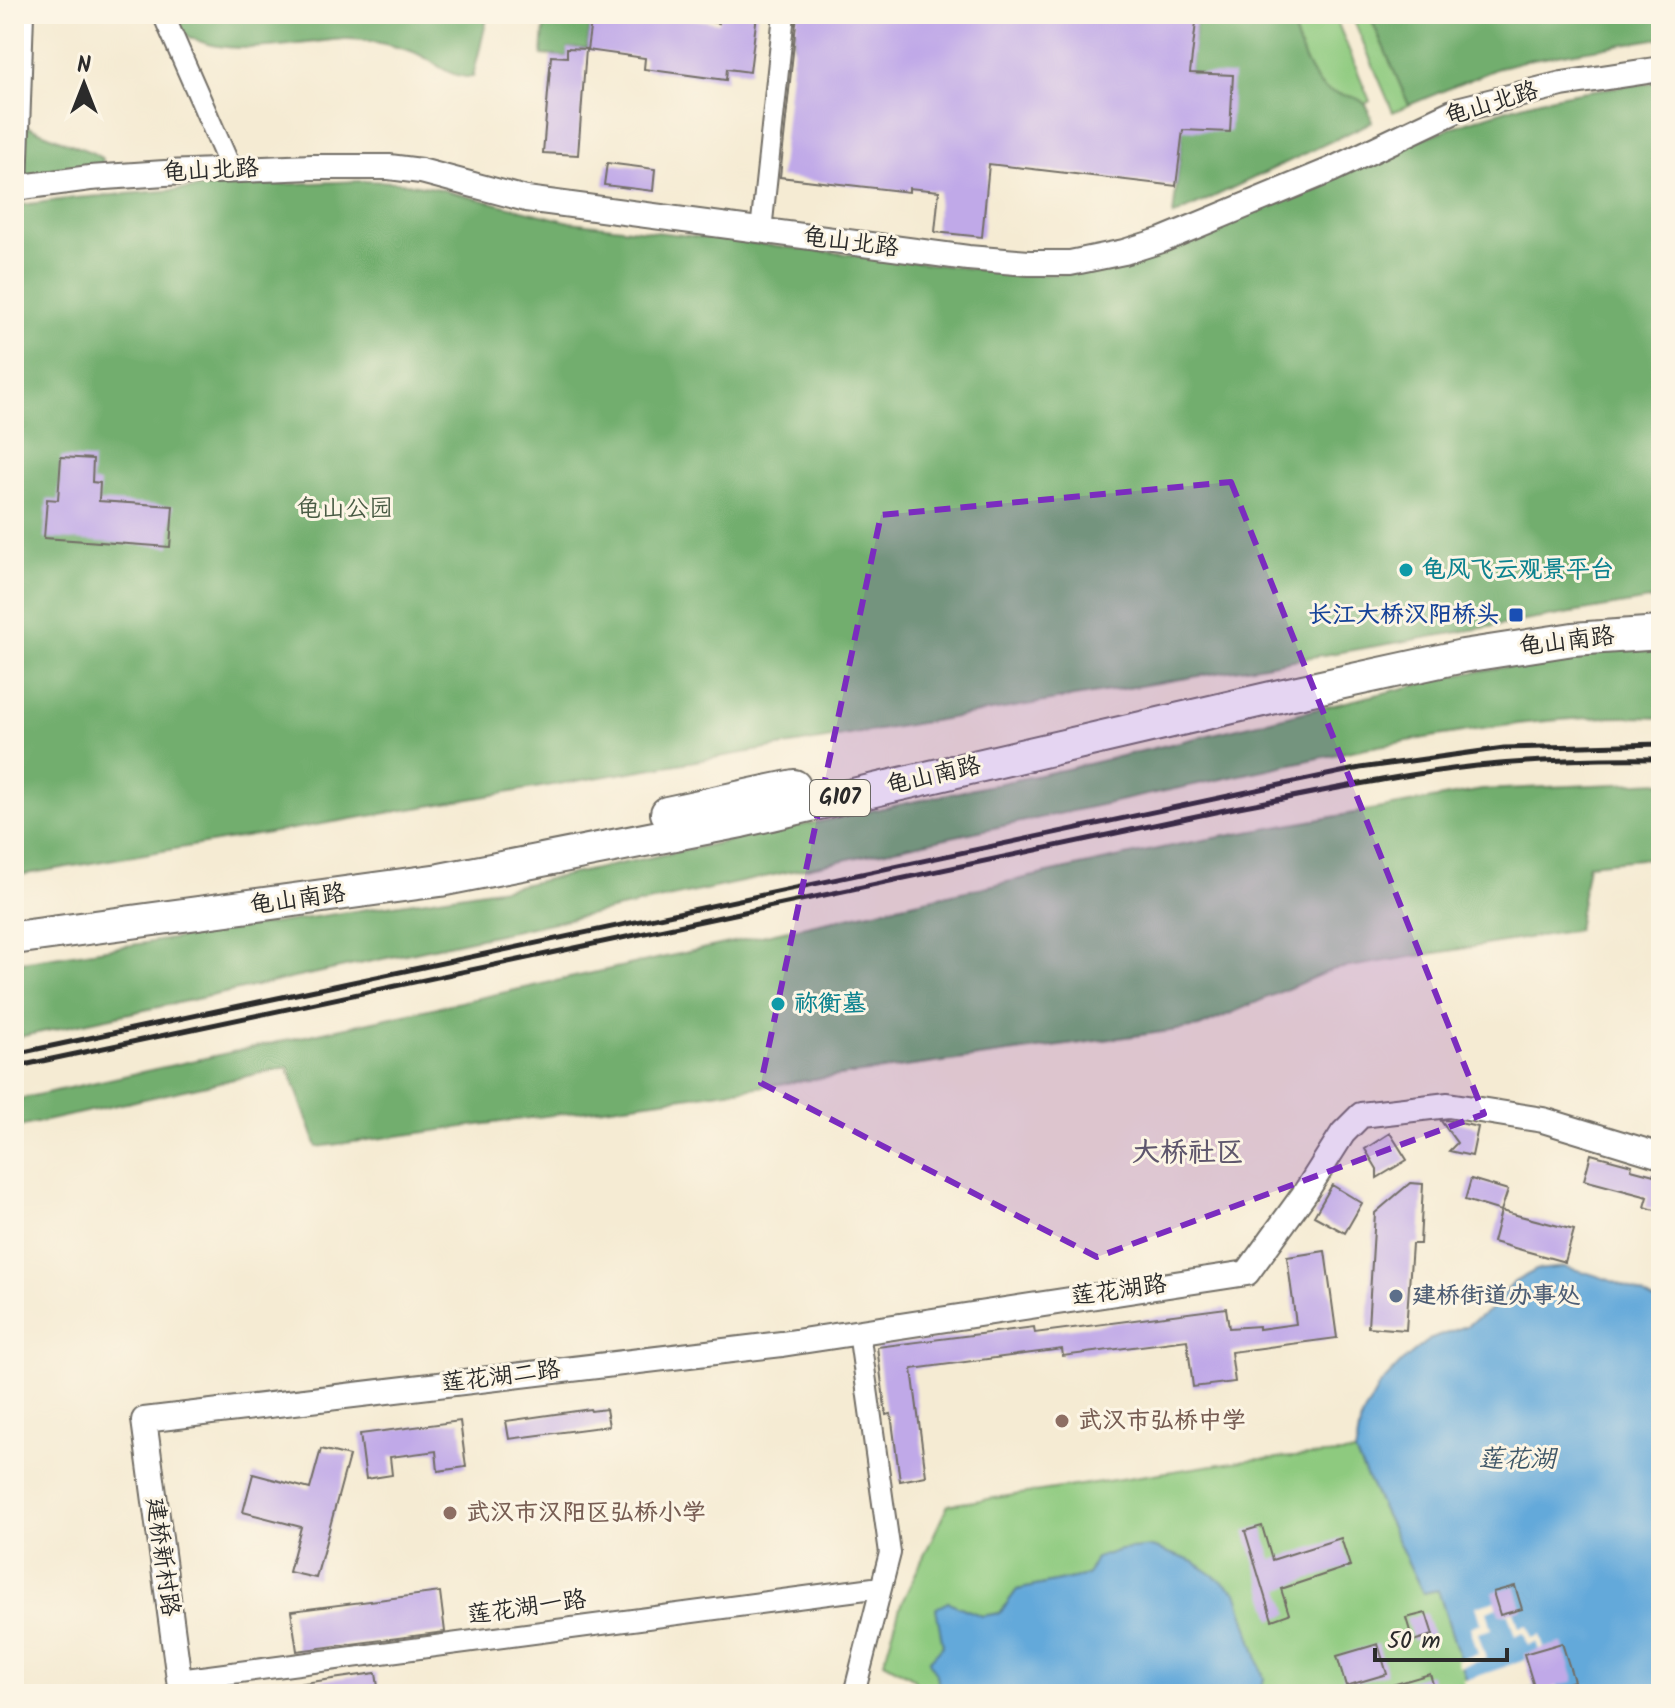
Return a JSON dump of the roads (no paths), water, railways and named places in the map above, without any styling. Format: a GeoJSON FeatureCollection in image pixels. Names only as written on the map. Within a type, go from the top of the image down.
{"type":"FeatureCollection","features":[{"type":"Feature","properties":{"kind":"highway","name":"龟山南路"},"geometry":{"type":"LineString","coordinates":[[14,917],[406,864],[557,836],[1476,643],[1571,628],[1661,621]]}},
{"type":"Feature","properties":{"kind":"highway","name":"龟山南路"},"geometry":{"type":"LineString","coordinates":[[14,938],[440,880],[741,821],[1463,656],[1573,639],[1661,633]]}},
{"type":"Feature","properties":{"kind":"street"},"geometry":{"type":"LineString","coordinates":[[16,188],[23,14]]}},
{"type":"Feature","properties":{"kind":"street"},"geometry":{"type":"LineString","coordinates":[[163,14],[231,169]]}},
{"type":"Feature","properties":{"kind":"street"},"geometry":{"type":"LineString","coordinates":[[761,231],[784,14]]}},
{"type":"Feature","properties":{"kind":"street","name":"龟山北路"},"geometry":{"type":"LineString","coordinates":[[16,188],[90,178],[231,169],[389,167],[421,171],[526,199],[995,261],[1070,263],[1096,259],[1176,235],[1331,170],[1457,110],[1562,84],[1661,69]]}},
{"type":"Feature","properties":{"kind":"street","name":"莲花湖路"},"geometry":{"type":"LineString","coordinates":[[859,1332],[1247,1273],[1305,1193],[1343,1133],[1361,1115],[1448,1105],[1543,1120],[1661,1156]]}},
{"type":"Feature","properties":{"kind":"street"},"geometry":{"type":"LineString","coordinates":[[854,1694],[890,1553],[859,1332]]}},
{"type":"Feature","properties":{"kind":"street","name":"莲花湖二路"},"geometry":{"type":"LineString","coordinates":[[144,1420],[782,1344],[859,1332]]}},
{"type":"Feature","properties":{"kind":"street","name":"建桥新村路"},"geometry":{"type":"LineString","coordinates":[[144,1420],[180,1687]]}},
{"type":"Feature","properties":{"kind":"street","name":"莲花湖一路"},"geometry":{"type":"LineString","coordinates":[[180,1687],[881,1587]]}},
{"type":"Feature","properties":{"kind":"water","name":"莲花湖"},"geometry":{"type":"Polygon","coordinates":[[[1565,1267],[1614,1282],[1661,1305],[1661,1694],[1471,1694],[1438,1590],[1423,1593],[1355,1453],[1361,1419],[1379,1386],[1402,1362],[1429,1340],[1466,1326],[1490,1310],[1514,1282],[1536,1270],[1565,1267]]]}},
{"type":"Feature","properties":{"kind":"water"},"geometry":{"type":"Polygon","coordinates":[[[1152,1547],[1194,1562],[1237,1592],[1264,1679],[1259,1694],[937,1694],[938,1678],[929,1661],[943,1646],[936,1608],[948,1602],[982,1616],[1000,1613],[1017,1590],[1087,1575],[1096,1558],[1120,1550],[1152,1547]]]}},
{"type":"Feature","properties":{"kind":"railway"},"geometry":{"type":"LineString","coordinates":[[14,1054],[1360,768],[1504,748],[1661,744]]}},
{"type":"Feature","properties":{"kind":"railway"},"geometry":{"type":"LineString","coordinates":[[14,1067],[1355,785],[1500,764],[1661,759]]}},
{"type":"Feature","properties":{"kind":"place","name":"龟风飞云观景平台"},"geometry":{"type":"Point","coordinates":[1406,570]}},
{"type":"Feature","properties":{"kind":"place","name":"长江大桥汉阳桥头"},"geometry":{"type":"Point","coordinates":[1516,615]}},
{"type":"Feature","properties":{"kind":"place","name":"祢衡墓"},"geometry":{"type":"Point","coordinates":[778,1004]}},
{"type":"Feature","properties":{"kind":"place","name":"建桥街道办事处"},"geometry":{"type":"Point","coordinates":[1396,1296]}},
{"type":"Feature","properties":{"kind":"place","name":"武汉市弘桥中学"},"geometry":{"type":"Point","coordinates":[1062,1421]}},
{"type":"Feature","properties":{"kind":"place","name":"武汉市汉阳区弘桥小学"},"geometry":{"type":"Point","coordinates":[450,1513]}},
{"type":"Feature","properties":{"kind":"district","name":"大桥社区"},"geometry":{"type":"Point","coordinates":[1188,1153]}},
{"type":"Feature","properties":{"kind":"park label","name":"龟山公园"},"geometry":{"type":"Point","coordinates":[345,509]}}]}
